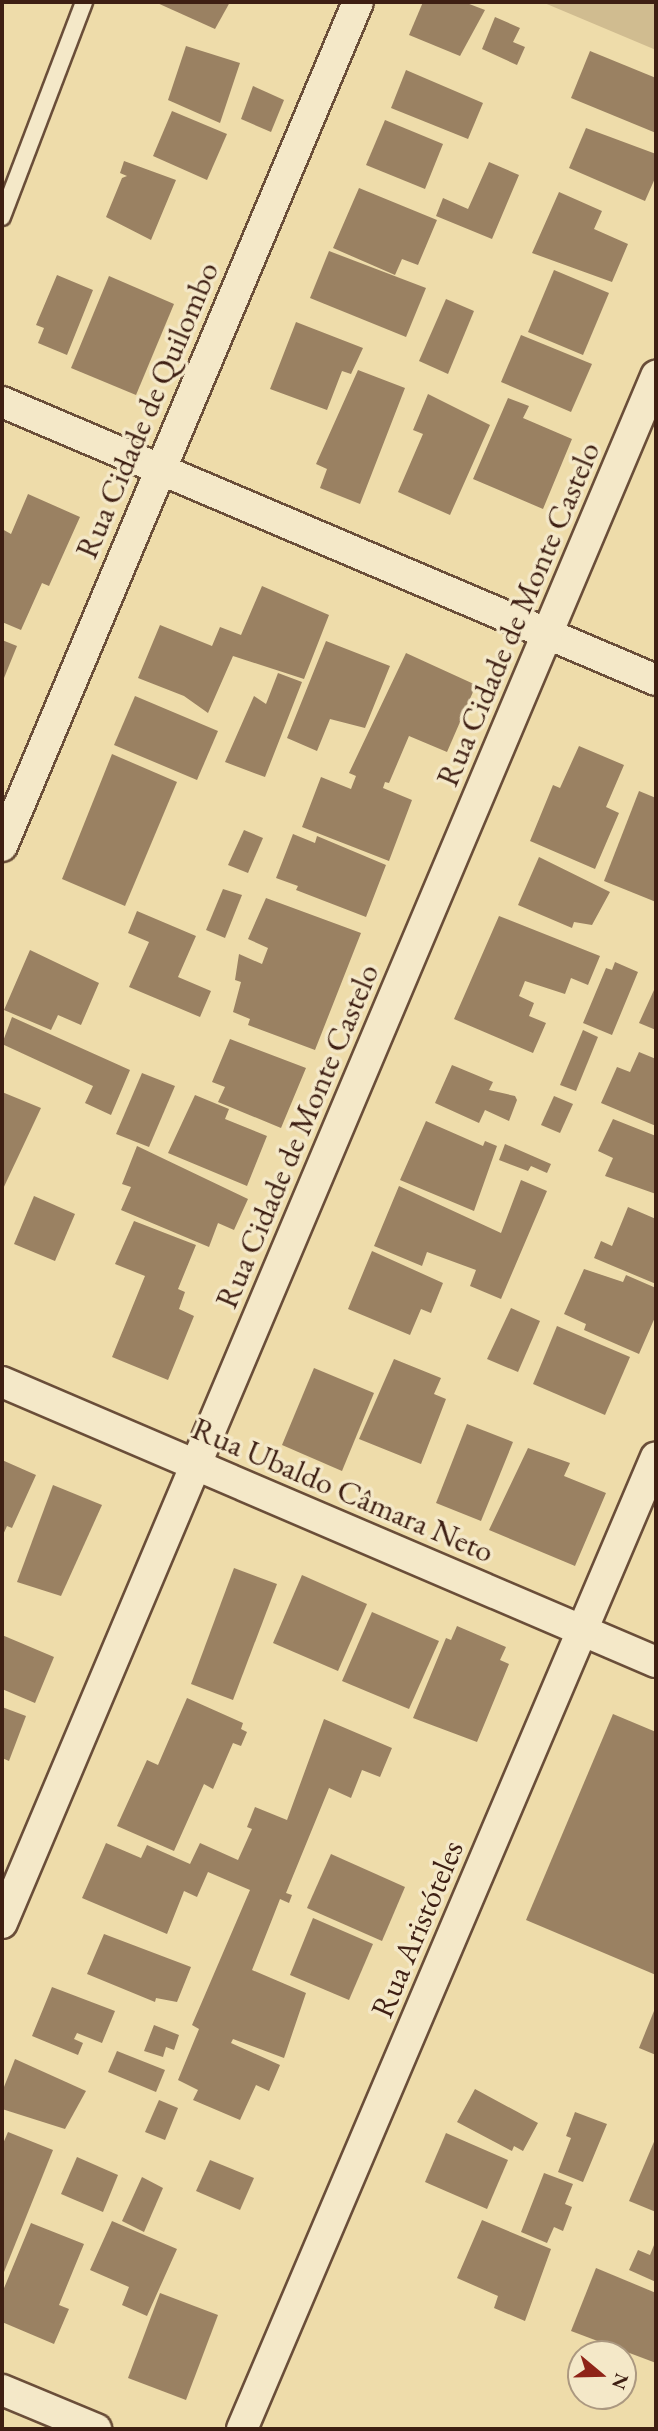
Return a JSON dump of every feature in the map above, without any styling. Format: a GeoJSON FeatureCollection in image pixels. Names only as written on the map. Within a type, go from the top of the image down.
{"type":"FeatureCollection","features":[{"type":"Feature","properties":{"kind":"street","name":"Rua Cidade de Quilombo"},"geometry":{"type":"LineString","coordinates":[[2,846],[358,2]]}},
{"type":"Feature","properties":{"kind":"street","name":"Rua Cidade de Monte Castelo"},"geometry":{"type":"LineString","coordinates":[[2,1923],[656,376]]}},
{"type":"Feature","properties":{"kind":"street"},"geometry":{"type":"LineString","coordinates":[[2,402],[656,680]]}},
{"type":"Feature","properties":{"kind":"street","name":"Rua Ubaldo Câmara Neto"},"geometry":{"type":"LineString","coordinates":[[2,1382],[656,1662]]}},
{"type":"Feature","properties":{"kind":"street","name":"Rua Aristóteles"},"geometry":{"type":"LineString","coordinates":[[242,2429],[656,1457]]}},
{"type":"Feature","properties":{"kind":"street"},"geometry":{"type":"LineString","coordinates":[[2,2390],[96,2429]]}},
{"type":"Feature","properties":{"kind":"lane"},"geometry":{"type":"LineString","coordinates":[[2,217],[84,2]]}},
{"type":"Feature","properties":{"kind":"shaded area"},"geometry":{"type":"Polygon","coordinates":[[[542,2],[656,2],[656,50],[542,2]]]}},
{"type":"Feature","properties":{"kind":"building"},"geometry":{"type":"Polygon","coordinates":[[[155,2],[230,2],[215,29],[155,2]]]}},
{"type":"Feature","properties":{"kind":"building"},"geometry":{"type":"Polygon","coordinates":[[[423,2],[464,2],[485,10],[460,56],[409,35],[423,2]]]}},
{"type":"Feature","properties":{"kind":"building"},"geometry":{"type":"Polygon","coordinates":[[[495,17],[520,28],[513,42],[525,47],[517,65],[482,49],[495,17]]]}},
{"type":"Feature","properties":{"kind":"building"},"geometry":{"type":"Polygon","coordinates":[[[186,46],[240,63],[220,123],[168,100],[186,46]]]}},
{"type":"Feature","properties":{"kind":"building"},"geometry":{"type":"Polygon","coordinates":[[[590,51],[656,78],[656,133],[571,98],[590,51]]]}},
{"type":"Feature","properties":{"kind":"building"},"geometry":{"type":"Polygon","coordinates":[[[406,70],[483,103],[468,139],[391,108],[406,70]]]}},
{"type":"Feature","properties":{"kind":"building"},"geometry":{"type":"Polygon","coordinates":[[[253,86],[284,100],[271,132],[241,119],[253,86]]]}},
{"type":"Feature","properties":{"kind":"building"},"geometry":{"type":"Polygon","coordinates":[[[172,111],[227,134],[207,180],[153,156],[172,111]]]}},
{"type":"Feature","properties":{"kind":"building"},"geometry":{"type":"Polygon","coordinates":[[[385,120],[443,144],[425,189],[366,165],[385,120]]]}},
{"type":"Feature","properties":{"kind":"building"},"geometry":{"type":"Polygon","coordinates":[[[586,128],[656,154],[656,176],[645,201],[569,168],[586,128]]]}},
{"type":"Feature","properties":{"kind":"building"},"geometry":{"type":"Polygon","coordinates":[[[124,161],[176,180],[151,240],[106,217],[122,178],[127,176],[120,173],[124,161]]]}},
{"type":"Feature","properties":{"kind":"building"},"geometry":{"type":"Polygon","coordinates":[[[489,162],[519,175],[492,239],[436,216],[443,198],[468,209],[489,162]]]}},
{"type":"Feature","properties":{"kind":"building"},"geometry":{"type":"Polygon","coordinates":[[[359,188],[437,220],[418,265],[402,259],[395,275],[333,248],[359,188]]]}},
{"type":"Feature","properties":{"kind":"building"},"geometry":{"type":"Polygon","coordinates":[[[559,192],[602,211],[594,229],[628,244],[612,282],[532,253],[559,192]]]}},
{"type":"Feature","properties":{"kind":"building"},"geometry":{"type":"Polygon","coordinates":[[[329,251],[426,288],[406,337],[310,298],[329,251]]]}},
{"type":"Feature","properties":{"kind":"building"},"geometry":{"type":"Polygon","coordinates":[[[554,270],[609,293],[583,355],[528,332],[554,270]]]}},
{"type":"Feature","properties":{"kind":"building"},"geometry":{"type":"Polygon","coordinates":[[[57,275],[93,290],[67,355],[38,343],[44,328],[36,325],[57,275]]]}},
{"type":"Feature","properties":{"kind":"building"},"geometry":{"type":"Polygon","coordinates":[[[109,276],[174,304],[136,395],[71,368],[109,276]]]}},
{"type":"Feature","properties":{"kind":"building"},"geometry":{"type":"Polygon","coordinates":[[[446,299],[474,311],[448,374],[419,361],[446,299]]]}},
{"type":"Feature","properties":{"kind":"building"},"geometry":{"type":"Polygon","coordinates":[[[296,322],[363,348],[351,374],[342,371],[327,410],[270,389],[296,322]]]}},
{"type":"Feature","properties":{"kind":"building"},"geometry":{"type":"Polygon","coordinates":[[[521,335],[592,364],[571,412],[501,382],[521,335]]]}},
{"type":"Feature","properties":{"kind":"building"},"geometry":{"type":"Polygon","coordinates":[[[358,370],[405,388],[360,504],[320,488],[327,469],[316,464],[358,370]]]}},
{"type":"Feature","properties":{"kind":"building"},"geometry":{"type":"Polygon","coordinates":[[[428,394],[490,425],[450,515],[398,492],[423,434],[413,430],[428,394]]]}},
{"type":"Feature","properties":{"kind":"building"},"geometry":{"type":"Polygon","coordinates":[[[508,398],[529,406],[523,418],[572,439],[543,509],[473,479],[508,398]]]}},
{"type":"Feature","properties":{"kind":"building"},"geometry":{"type":"Polygon","coordinates":[[[28,494],[80,517],[49,586],[42,583],[21,630],[2,622],[2,529],[11,534],[28,494]]]}},
{"type":"Feature","properties":{"kind":"building"},"geometry":{"type":"Polygon","coordinates":[[[262,586],[329,615],[304,679],[233,656],[208,713],[184,696],[138,678],[160,625],[212,646],[220,627],[241,635],[262,586]]]}},
{"type":"Feature","properties":{"kind":"building"},"geometry":{"type":"Polygon","coordinates":[[[2,640],[17,646],[2,683],[2,640]]]}},
{"type":"Feature","properties":{"kind":"building"},"geometry":{"type":"Polygon","coordinates":[[[326,641],[390,666],[365,728],[330,719],[317,751],[287,738],[326,641]]]}},
{"type":"Feature","properties":{"kind":"building"},"geometry":{"type":"Polygon","coordinates":[[[406,653],[476,685],[447,752],[409,736],[389,783],[385,782],[383,788],[412,800],[389,861],[302,827],[321,777],[351,789],[356,776],[349,773],[406,653]]]}},
{"type":"Feature","properties":{"kind":"building"},"geometry":{"type":"Polygon","coordinates":[[[278,673],[302,682],[265,777],[225,762],[254,696],[266,704],[278,673]]]}},
{"type":"Feature","properties":{"kind":"building"},"geometry":{"type":"Polygon","coordinates":[[[135,696],[218,731],[197,780],[114,745],[135,696]]]}},
{"type":"Feature","properties":{"kind":"building"},"geometry":{"type":"Polygon","coordinates":[[[579,746],[624,765],[606,807],[619,813],[595,869],[530,841],[553,785],[560,788],[579,746]]]}},
{"type":"Feature","properties":{"kind":"building"},"geometry":{"type":"Polygon","coordinates":[[[112,754],[177,782],[125,906],[62,879],[112,754]]]}},
{"type":"Feature","properties":{"kind":"building"},"geometry":{"type":"Polygon","coordinates":[[[639,791],[656,798],[656,902],[604,881],[639,791]]]}},
{"type":"Feature","properties":{"kind":"building"},"geometry":{"type":"Polygon","coordinates":[[[244,830],[263,838],[248,873],[228,865],[244,830]]]}},
{"type":"Feature","properties":{"kind":"building"},"geometry":{"type":"Polygon","coordinates":[[[293,834],[315,843],[317,836],[386,865],[366,917],[296,890],[298,886],[276,878],[293,834]]]}},
{"type":"Feature","properties":{"kind":"building"},"geometry":{"type":"Polygon","coordinates":[[[539,857],[610,892],[592,925],[574,922],[572,928],[518,905],[539,857]]]}},
{"type":"Feature","properties":{"kind":"building"},"geometry":{"type":"Polygon","coordinates":[[[223,889],[242,895],[225,938],[206,930],[223,889]]]}},
{"type":"Feature","properties":{"kind":"building"},"geometry":{"type":"Polygon","coordinates":[[[266,898],[361,933],[315,1050],[248,1025],[250,1019],[233,1012],[241,982],[235,980],[239,954],[262,964],[268,948],[248,939],[266,898]]]}},
{"type":"Feature","properties":{"kind":"building"},"geometry":{"type":"Polygon","coordinates":[[[137,911],[196,936],[178,977],[211,991],[200,1017],[129,987],[149,942],[128,933],[137,911]]]}},
{"type":"Feature","properties":{"kind":"building"},"geometry":{"type":"Polygon","coordinates":[[[499,916],[600,956],[588,985],[571,978],[565,994],[525,981],[519,996],[534,1003],[529,1016],[546,1023],[533,1053],[454,1019],[499,916]]]}},
{"type":"Feature","properties":{"kind":"building"},"geometry":{"type":"Polygon","coordinates":[[[30,950],[99,983],[81,1025],[58,1015],[51,1030],[4,1010],[30,950]]]}},
{"type":"Feature","properties":{"kind":"building"},"geometry":{"type":"Polygon","coordinates":[[[615,962],[638,972],[612,1035],[583,1023],[606,968],[612,970],[615,962]]]}},
{"type":"Feature","properties":{"kind":"building"},"geometry":{"type":"Polygon","coordinates":[[[654,990],[656,991],[656,1030],[639,1023],[654,990]]]}},
{"type":"Feature","properties":{"kind":"building"},"geometry":{"type":"Polygon","coordinates":[[[12,1017],[130,1070],[111,1115],[85,1103],[93,1086],[2,1044],[12,1017]]]}},
{"type":"Feature","properties":{"kind":"building"},"geometry":{"type":"Polygon","coordinates":[[[583,1030],[598,1037],[576,1091],[560,1085],[583,1030]]]}},
{"type":"Feature","properties":{"kind":"building"},"geometry":{"type":"Polygon","coordinates":[[[230,1039],[306,1068],[281,1128],[218,1102],[225,1087],[212,1082],[230,1039]]]}},
{"type":"Feature","properties":{"kind":"building"},"geometry":{"type":"Polygon","coordinates":[[[639,1052],[656,1059],[656,1126],[601,1103],[617,1067],[630,1072],[639,1052]]]}},
{"type":"Feature","properties":{"kind":"building"},"geometry":{"type":"Polygon","coordinates":[[[452,1065],[493,1082],[489,1090],[515,1096],[517,1100],[509,1121],[485,1110],[479,1123],[435,1103],[452,1065]]]}},
{"type":"Feature","properties":{"kind":"building"},"geometry":{"type":"Polygon","coordinates":[[[142,1073],[175,1086],[149,1147],[116,1134],[142,1073]]]}},
{"type":"Feature","properties":{"kind":"building"},"geometry":{"type":"Polygon","coordinates":[[[2,1092],[41,1108],[2,1191],[2,1092]]]}},
{"type":"Feature","properties":{"kind":"building"},"geometry":{"type":"Polygon","coordinates":[[[195,1095],[229,1109],[225,1119],[267,1136],[247,1186],[168,1153],[195,1095]]]}},
{"type":"Feature","properties":{"kind":"building"},"geometry":{"type":"Polygon","coordinates":[[[554,1096],[573,1104],[560,1133],[541,1125],[554,1096]]]}},
{"type":"Feature","properties":{"kind":"building"},"geometry":{"type":"Polygon","coordinates":[[[613,1119],[656,1136],[656,1194],[605,1176],[613,1158],[598,1151],[613,1119]]]}},
{"type":"Feature","properties":{"kind":"building"},"geometry":{"type":"Polygon","coordinates":[[[426,1121],[483,1146],[485,1141],[497,1146],[474,1211],[400,1180],[426,1121]]]}},
{"type":"Feature","properties":{"kind":"building"},"geometry":{"type":"Polygon","coordinates":[[[505,1144],[551,1164],[547,1173],[531,1166],[528,1171],[499,1160],[505,1144]]]}},
{"type":"Feature","properties":{"kind":"building"},"geometry":{"type":"Polygon","coordinates":[[[137,1146],[248,1199],[234,1230],[218,1223],[209,1247],[121,1210],[131,1187],[122,1184],[137,1146]]]}},
{"type":"Feature","properties":{"kind":"building"},"geometry":{"type":"Polygon","coordinates":[[[521,1180],[547,1191],[501,1299],[470,1286],[476,1270],[427,1252],[422,1266],[374,1246],[399,1186],[501,1233],[521,1180]]]}},
{"type":"Feature","properties":{"kind":"building"},"geometry":{"type":"Polygon","coordinates":[[[34,1196],[75,1214],[55,1261],[14,1244],[34,1196]]]}},
{"type":"Feature","properties":{"kind":"building"},"geometry":{"type":"Polygon","coordinates":[[[628,1207],[656,1219],[656,1284],[594,1258],[601,1241],[612,1246],[628,1207]]]}},
{"type":"Feature","properties":{"kind":"building"},"geometry":{"type":"Polygon","coordinates":[[[134,1221],[196,1245],[178,1289],[185,1292],[179,1309],[194,1316],[168,1380],[112,1357],[145,1276],[115,1264],[134,1221]]]}},
{"type":"Feature","properties":{"kind":"building"},"geometry":{"type":"Polygon","coordinates":[[[372,1251],[443,1283],[431,1313],[421,1309],[410,1335],[348,1309],[372,1251]]]}},
{"type":"Feature","properties":{"kind":"building"},"geometry":{"type":"Polygon","coordinates":[[[584,1269],[623,1282],[626,1275],[656,1288],[656,1315],[639,1354],[584,1330],[586,1324],[564,1314],[584,1269]]]}},
{"type":"Feature","properties":{"kind":"building"},"geometry":{"type":"Polygon","coordinates":[[[511,1308],[540,1321],[518,1372],[487,1359],[511,1308]]]}},
{"type":"Feature","properties":{"kind":"building"},"geometry":{"type":"Polygon","coordinates":[[[557,1326],[630,1357],[605,1415],[533,1384],[557,1326]]]}},
{"type":"Feature","properties":{"kind":"building"},"geometry":{"type":"Polygon","coordinates":[[[394,1359],[441,1378],[434,1394],[446,1399],[421,1464],[359,1439],[394,1359]]]}},
{"type":"Feature","properties":{"kind":"building"},"geometry":{"type":"Polygon","coordinates":[[[314,1368],[374,1393],[342,1471],[282,1445],[314,1368]]]}},
{"type":"Feature","properties":{"kind":"building"},"geometry":{"type":"Polygon","coordinates":[[[467,1424],[513,1442],[481,1521],[436,1503],[467,1424]]]}},
{"type":"Feature","properties":{"kind":"building"},"geometry":{"type":"Polygon","coordinates":[[[528,1448],[570,1463],[564,1476],[606,1493],[575,1566],[489,1530],[528,1448]]]}},
{"type":"Feature","properties":{"kind":"building"},"geometry":{"type":"Polygon","coordinates":[[[2,1460],[36,1475],[12,1528],[7,1526],[2,1537],[2,1460]]]}},
{"type":"Feature","properties":{"kind":"building"},"geometry":{"type":"Polygon","coordinates":[[[53,1485],[102,1505],[61,1596],[17,1582],[53,1485]]]}},
{"type":"Feature","properties":{"kind":"building"},"geometry":{"type":"Polygon","coordinates":[[[234,1568],[277,1584],[233,1700],[191,1684],[234,1568]]]}},
{"type":"Feature","properties":{"kind":"building"},"geometry":{"type":"Polygon","coordinates":[[[302,1575],[367,1604],[338,1671],[273,1643],[302,1575]]]}},
{"type":"Feature","properties":{"kind":"building"},"geometry":{"type":"Polygon","coordinates":[[[372,1612],[439,1641],[409,1709],[342,1681],[372,1612]]]}},
{"type":"Feature","properties":{"kind":"building"},"geometry":{"type":"Polygon","coordinates":[[[457,1626],[506,1647],[500,1660],[509,1664],[477,1742],[413,1718],[446,1638],[451,1640],[457,1626]]]}},
{"type":"Feature","properties":{"kind":"building"},"geometry":{"type":"Polygon","coordinates":[[[2,1635],[54,1657],[35,1703],[2,1689],[2,1635]]]}},
{"type":"Feature","properties":{"kind":"building"},"geometry":{"type":"Polygon","coordinates":[[[187,1698],[243,1723],[241,1729],[247,1732],[241,1746],[233,1743],[213,1789],[204,1784],[174,1851],[117,1826],[147,1760],[158,1765],[187,1698]]]}},
{"type":"Feature","properties":{"kind":"building"},"geometry":{"type":"Polygon","coordinates":[[[2,1707],[26,1716],[9,1761],[2,1758],[2,1707]]]}},
{"type":"Feature","properties":{"kind":"building"},"geometry":{"type":"Polygon","coordinates":[[[613,1714],[656,1732],[656,1975],[526,1920],[613,1714]]]}},
{"type":"Feature","properties":{"kind":"building"},"geometry":{"type":"Polygon","coordinates":[[[324,1719],[392,1748],[380,1777],[362,1770],[351,1798],[329,1788],[286,1893],[292,1895],[289,1903],[280,1899],[252,1970],[306,1993],[284,2058],[233,2039],[231,2043],[280,2065],[269,2091],[256,2085],[240,2120],[193,2100],[198,2090],[178,2080],[199,2029],[192,2025],[250,1890],[208,1872],[197,1897],[184,1891],[167,1934],[82,1898],[106,1843],[141,1858],[147,1845],[190,1864],[200,1843],[238,1860],[252,1829],[247,1827],[255,1807],[287,1820],[324,1719]]]}},
{"type":"Feature","properties":{"kind":"building"},"geometry":{"type":"Polygon","coordinates":[[[331,1854],[405,1887],[382,1941],[307,1908],[331,1854]]]}},
{"type":"Feature","properties":{"kind":"building"},"geometry":{"type":"Polygon","coordinates":[[[313,1918],[373,1944],[349,2000],[290,1975],[313,1918]]]}},
{"type":"Feature","properties":{"kind":"building"},"geometry":{"type":"Polygon","coordinates":[[[104,1934],[191,1967],[177,2002],[156,1998],[155,2002],[87,1974],[104,1934]]]}},
{"type":"Feature","properties":{"kind":"building"},"geometry":{"type":"Polygon","coordinates":[[[52,1987],[115,2011],[102,2043],[77,2033],[74,2039],[83,2043],[78,2055],[32,2036],[52,1987]]]}},
{"type":"Feature","properties":{"kind":"building"},"geometry":{"type":"Polygon","coordinates":[[[656,2006],[656,2055],[639,2048],[656,2006]]]}},
{"type":"Feature","properties":{"kind":"building"},"geometry":{"type":"Polygon","coordinates":[[[154,2025],[179,2035],[174,2050],[166,2047],[163,2057],[144,2051],[154,2025]]]}},
{"type":"Feature","properties":{"kind":"building"},"geometry":{"type":"Polygon","coordinates":[[[117,2051],[165,2070],[156,2092],[108,2072],[117,2051]]]}},
{"type":"Feature","properties":{"kind":"building"},"geometry":{"type":"Polygon","coordinates":[[[15,2059],[86,2091],[65,2129],[2,2109],[2,2092],[15,2059]]]}},
{"type":"Feature","properties":{"kind":"building"},"geometry":{"type":"Polygon","coordinates":[[[475,2089],[538,2123],[523,2151],[514,2146],[512,2151],[457,2122],[475,2089]]]}},
{"type":"Feature","properties":{"kind":"building"},"geometry":{"type":"Polygon","coordinates":[[[159,2100],[178,2108],[165,2140],[145,2132],[159,2100]]]}},
{"type":"Feature","properties":{"kind":"building"},"geometry":{"type":"Polygon","coordinates":[[[575,2112],[607,2124],[583,2182],[558,2172],[571,2138],[566,2136],[575,2112]]]}},
{"type":"Feature","properties":{"kind":"building"},"geometry":{"type":"Polygon","coordinates":[[[8,2132],[53,2150],[2,2277],[2,2146],[8,2132]]]}},
{"type":"Feature","properties":{"kind":"building"},"geometry":{"type":"Polygon","coordinates":[[[446,2133],[508,2160],[487,2209],[425,2182],[446,2133]]]}},
{"type":"Feature","properties":{"kind":"building"},"geometry":{"type":"Polygon","coordinates":[[[656,2137],[656,2212],[629,2201],[656,2137]]]}},
{"type":"Feature","properties":{"kind":"building"},"geometry":{"type":"Polygon","coordinates":[[[77,2157],[118,2175],[103,2212],[61,2194],[77,2157]]]}},
{"type":"Feature","properties":{"kind":"building"},"geometry":{"type":"Polygon","coordinates":[[[210,2160],[254,2178],[240,2210],[196,2191],[210,2160]]]}},
{"type":"Feature","properties":{"kind":"building"},"geometry":{"type":"Polygon","coordinates":[[[544,2173],[573,2184],[565,2204],[572,2207],[563,2231],[554,2227],[547,2243],[521,2232],[544,2173]]]}},
{"type":"Feature","properties":{"kind":"building"},"geometry":{"type":"Polygon","coordinates":[[[142,2177],[163,2188],[144,2232],[122,2221],[142,2177]]]}},
{"type":"Feature","properties":{"kind":"building"},"geometry":{"type":"Polygon","coordinates":[[[482,2220],[551,2249],[525,2321],[494,2308],[498,2296],[457,2278],[482,2220]]]}},
{"type":"Feature","properties":{"kind":"building"},"geometry":{"type":"Polygon","coordinates":[[[112,2221],[177,2249],[147,2316],[122,2305],[129,2287],[90,2270],[112,2221]]]}},
{"type":"Feature","properties":{"kind":"building"},"geometry":{"type":"Polygon","coordinates":[[[31,2223],[84,2244],[59,2305],[69,2309],[54,2344],[2,2322],[2,2293],[31,2223]]]}},
{"type":"Feature","properties":{"kind":"building"},"geometry":{"type":"Polygon","coordinates":[[[656,2240],[656,2282],[629,2270],[638,2250],[650,2255],[656,2240]]]}},
{"type":"Feature","properties":{"kind":"building"},"geometry":{"type":"Polygon","coordinates":[[[596,2268],[656,2293],[656,2363],[637,2356],[637,2340],[595,2340],[571,2331],[596,2268]]]}},
{"type":"Feature","properties":{"kind":"building"},"geometry":{"type":"Polygon","coordinates":[[[160,2293],[218,2315],[186,2400],[128,2378],[160,2293]]]}}]}
